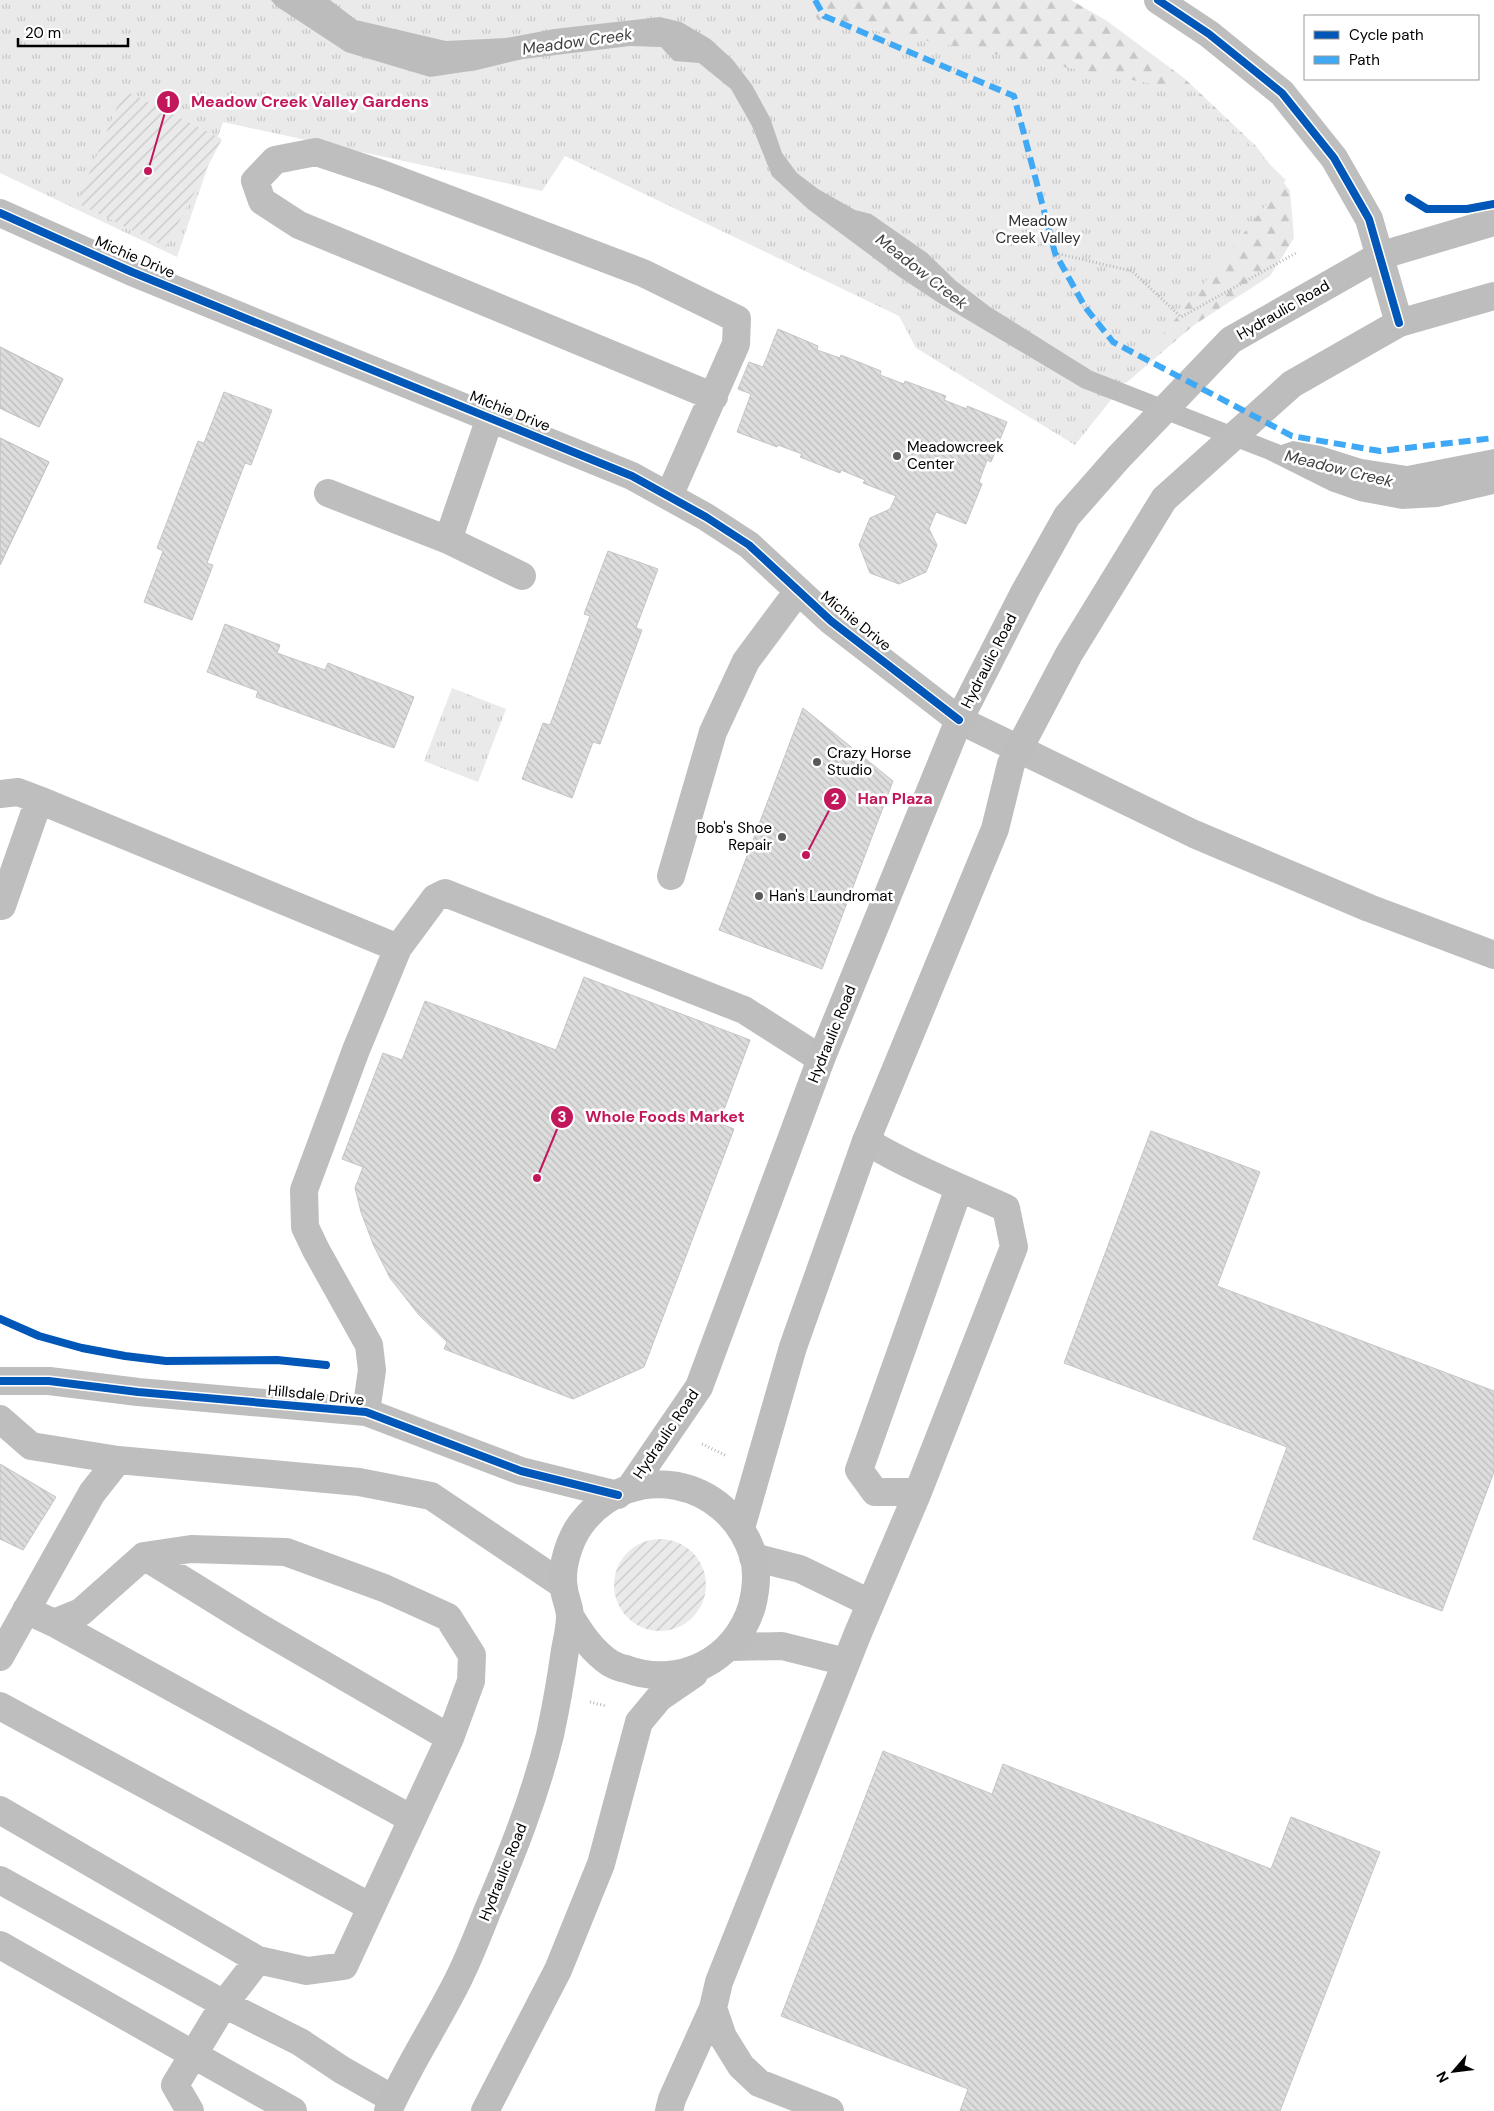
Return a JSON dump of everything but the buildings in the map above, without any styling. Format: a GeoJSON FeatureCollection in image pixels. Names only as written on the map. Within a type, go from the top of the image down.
{"type":"FeatureCollection","features":[{"type":"Feature","properties":{"kind":"main road","name":"Hydraulic Road"},"geometry":{"type":"LineString","coordinates":[[624,1491],[699,1387],[821,1060],[959,720],[1025,591],[1067,516],[1118,458],[1231,340],[1380,256],[1494,222]]}},
{"type":"Feature","properties":{"kind":"main road"},"geometry":{"type":"LineString","coordinates":[[741,1528],[793,1347],[866,1141],[995,829],[1010,764],[1069,654],[1164,499],[1292,384],[1399,323],[1494,296]]}},
{"type":"Feature","properties":{"kind":"main road","name":"Hydraulic Road"},"geometry":{"type":"LineString","coordinates":[[485,2111],[558,1970],[601,1864],[639,1722],[659,1698],[704,1666],[730,1647],[748,1620],[756,1590],[753,1557],[741,1528],[720,1505],[692,1489],[661,1484],[624,1491],[602,1503],[580,1525],[567,1554],[563,1585],[570,1616],[587,1643],[612,1664],[619,1667],[642,1675],[674,1676],[704,1666]]}},
{"type":"Feature","properties":{"kind":"main road","name":"Hydraulic Road"},"geometry":{"type":"LineString","coordinates":[[390,2105],[459,1978],[519,1838],[549,1738],[560,1688],[570,1616]]}},
{"type":"Feature","properties":{"kind":"street"},"geometry":{"type":"LineString","coordinates":[[1158,0],[1209,34],[1282,92],[1334,158],[1369,219],[1399,323]]}},
{"type":"Feature","properties":{"kind":"street"},"geometry":{"type":"LineString","coordinates":[[669,496],[714,397],[736,344],[737,319],[643,273],[382,174],[316,152],[275,160],[255,181],[262,201],[300,225],[714,397]]}},
{"type":"Feature","properties":{"kind":"street","name":"Michie Drive"},"geometry":{"type":"LineString","coordinates":[[0,212],[132,272],[632,476],[706,517],[749,545],[831,621],[959,720],[1194,834],[1369,908],[1494,955]]}},
{"type":"Feature","properties":{"kind":"street"},"geometry":{"type":"LineString","coordinates":[[448,540],[490,418]]}},
{"type":"Feature","properties":{"kind":"street"},"geometry":{"type":"LineString","coordinates":[[328,493],[448,540],[522,576]]}},
{"type":"Feature","properties":{"kind":"street"},"geometry":{"type":"LineString","coordinates":[[671,876],[713,732],[746,661],[798,590]]}},
{"type":"Feature","properties":{"kind":"street"},"geometry":{"type":"LineString","coordinates":[[0,794],[18,792],[39,800],[398,948]]}},
{"type":"Feature","properties":{"kind":"street"},"geometry":{"type":"LineString","coordinates":[[2,906],[39,800]]}},
{"type":"Feature","properties":{"kind":"street"},"geometry":{"type":"LineString","coordinates":[[366,1412],[372,1370],[368,1345],[316,1250],[306,1227],[304,1190],[356,1050],[398,948],[435,898],[445,893],[744,1010],[821,1060]]}},
{"type":"Feature","properties":{"kind":"street"},"geometry":{"type":"LineString","coordinates":[[670,2111],[672,2099],[713,2008],[719,1982],[846,1662],[918,1492],[1014,1247],[1006,1208],[899,1161],[866,1141]]}},
{"type":"Feature","properties":{"kind":"street"},"geometry":{"type":"LineString","coordinates":[[918,1492],[875,1492],[859,1470],[960,1188]]}},
{"type":"Feature","properties":{"kind":"street","name":"Hillsdale Drive"},"geometry":{"type":"LineString","coordinates":[[0,1380],[49,1381],[138,1392],[366,1412],[521,1471],[624,1491]]}},
{"type":"Feature","properties":{"kind":"street"},"geometry":{"type":"LineString","coordinates":[[0,1419],[31,1446],[118,1460],[359,1482],[432,1496],[563,1585]]}},
{"type":"Feature","properties":{"kind":"street"},"geometry":{"type":"LineString","coordinates":[[0,1657],[92,1493],[118,1460]]}},
{"type":"Feature","properties":{"kind":"street"},"geometry":{"type":"LineString","coordinates":[[0,1810],[258,1960],[308,1971],[344,1966],[450,1738],[471,1682],[472,1655],[448,1617],[384,1588],[286,1552],[191,1549],[144,1556],[81,1612],[54,1623]]}},
{"type":"Feature","properties":{"kind":"street"},"geometry":{"type":"LineString","coordinates":[[144,1556],[254,1624],[450,1738]]}},
{"type":"Feature","properties":{"kind":"street"},"geometry":{"type":"LineString","coordinates":[[753,1557],[800,1569],[870,1603]]}},
{"type":"Feature","properties":{"kind":"street"},"geometry":{"type":"LineString","coordinates":[[26,1610],[54,1623],[412,1819]]}},
{"type":"Feature","properties":{"kind":"street"},"geometry":{"type":"LineString","coordinates":[[730,1647],[782,1646],[846,1662]]}},
{"type":"Feature","properties":{"kind":"street"},"geometry":{"type":"LineString","coordinates":[[0,1706],[371,1907]]}},
{"type":"Feature","properties":{"kind":"street"},"geometry":{"type":"LineString","coordinates":[[0,1880],[224,2004],[300,2042],[390,2105]]}},
{"type":"Feature","properties":{"kind":"street"},"geometry":{"type":"LineString","coordinates":[[0,1945],[293,2111]]}},
{"type":"Feature","properties":{"kind":"street"},"geometry":{"type":"LineString","coordinates":[[190,2111],[175,2085],[224,2004],[258,1960]]}},
{"type":"Feature","properties":{"kind":"street"},"geometry":{"type":"LineString","coordinates":[[713,2008],[723,2038],[741,2066],[759,2083],[830,2111]]}},
{"type":"Feature","properties":{"kind":"path"},"geometry":{"type":"LineString","coordinates":[[1055,253],[1132,271],[1181,317],[1298,252]]}},
{"type":"Feature","properties":{"kind":"path"},"geometry":{"type":"LineString","coordinates":[[702,1444],[732,1458]]}},
{"type":"Feature","properties":{"kind":"path"},"geometry":{"type":"LineString","coordinates":[[588,1702],[606,1706]]}},
{"type":"Feature","properties":{"kind":"green space","name":"Meadow Creek Valley"},"geometry":{"type":"Polygon","coordinates":[[[0,0],[806,0],[818,20],[1195,92],[1286,180],[1075,445],[916,348],[899,316],[565,156],[542,191],[223,122],[177,257],[0,173],[0,0]]]}},
{"type":"Feature","properties":{"kind":"green space"},"geometry":{"type":"Polygon","coordinates":[[[476,0],[1071,0],[1107,21],[1184,78],[1256,146],[1290,191],[1294,238],[1270,276],[1194,325],[1126,383],[1034,311],[476,0]]]}},
{"type":"Feature","properties":{"kind":"green space"},"geometry":{"type":"Polygon","coordinates":[[[124,90],[222,139],[166,247],[77,203],[124,90]]]}},
{"type":"Feature","properties":{"kind":"green space"},"geometry":{"type":"Polygon","coordinates":[[[452,688],[506,709],[478,782],[424,761],[452,688]]]}},
{"type":"Feature","properties":{"kind":"green space"},"geometry":{"type":"Polygon","coordinates":[[[660,1539],[678,1543],[692,1553],[702,1567],[706,1585],[702,1603],[692,1617],[678,1627],[660,1631],[642,1627],[628,1617],[618,1603],[614,1585],[618,1567],[628,1553],[642,1543],[660,1539]]]}},
{"type":"Feature","properties":{"kind":"water","name":"Meadow Creek"},"geometry":{"type":"Polygon","coordinates":[[[271,0],[330,0],[356,20],[446,41],[506,38],[554,29],[660,17],[681,22],[710,39],[733,60],[752,85],[770,118],[782,153],[797,173],[818,189],[855,210],[871,214],[927,253],[956,281],[990,307],[1092,371],[1281,445],[1293,441],[1321,446],[1362,459],[1407,466],[1494,449],[1494,494],[1438,507],[1402,509],[1359,501],[1330,491],[1266,459],[1082,388],[939,303],[898,276],[808,209],[772,176],[752,126],[731,89],[699,63],[674,61],[661,47],[630,46],[523,59],[477,70],[430,77],[346,52],[276,6],[271,0]]]}},
{"type":"Feature","properties":{"kind":"marked path"},"geometry":{"type":"LineString","coordinates":[[815,0],[824,16],[1014,96],[1055,253],[1085,307],[1113,342],[1292,436],[1380,451],[1494,438]]}},
{"type":"Feature","properties":{"kind":"cycle path"},"geometry":{"type":"LineString","coordinates":[[1158,0],[1209,34],[1282,93],[1334,158],[1369,219],[1399,323]]}},
{"type":"Feature","properties":{"kind":"cycle path"},"geometry":{"type":"LineString","coordinates":[[1409,198],[1427,209],[1467,209],[1494,204]]}},
{"type":"Feature","properties":{"kind":"cycle path"},"geometry":{"type":"LineString","coordinates":[[0,213],[132,272],[632,476],[706,517],[749,545],[831,621],[959,720]]}},
{"type":"Feature","properties":{"kind":"cycle path"},"geometry":{"type":"LineString","coordinates":[[0,1319],[39,1336],[82,1348],[125,1356],[166,1361],[277,1360],[326,1365]]}},
{"type":"Feature","properties":{"kind":"cycle path"},"geometry":{"type":"LineString","coordinates":[[0,1381],[49,1381],[138,1392],[366,1412],[521,1471],[618,1495]]}},
{"type":"Feature","properties":{"kind":"place","name":"Meadow Creek Valley Gardens"},"geometry":{"type":"Point","coordinates":[148,171]}},
{"type":"Feature","properties":{"kind":"place","name":"Meadowcreek Center"},"geometry":{"type":"Point","coordinates":[897,456]}},
{"type":"Feature","properties":{"kind":"place","name":"Crazy Horse Studio"},"geometry":{"type":"Point","coordinates":[817,762]}},
{"type":"Feature","properties":{"kind":"place","name":"Bob's Shoe Repair"},"geometry":{"type":"Point","coordinates":[782,837]}},
{"type":"Feature","properties":{"kind":"place","name":"Han Plaza"},"geometry":{"type":"Point","coordinates":[806,855]}},
{"type":"Feature","properties":{"kind":"place","name":"Han's Laundromat"},"geometry":{"type":"Point","coordinates":[759,896]}},
{"type":"Feature","properties":{"kind":"place","name":"Whole Foods Market"},"geometry":{"type":"Point","coordinates":[537,1178]}}]}
